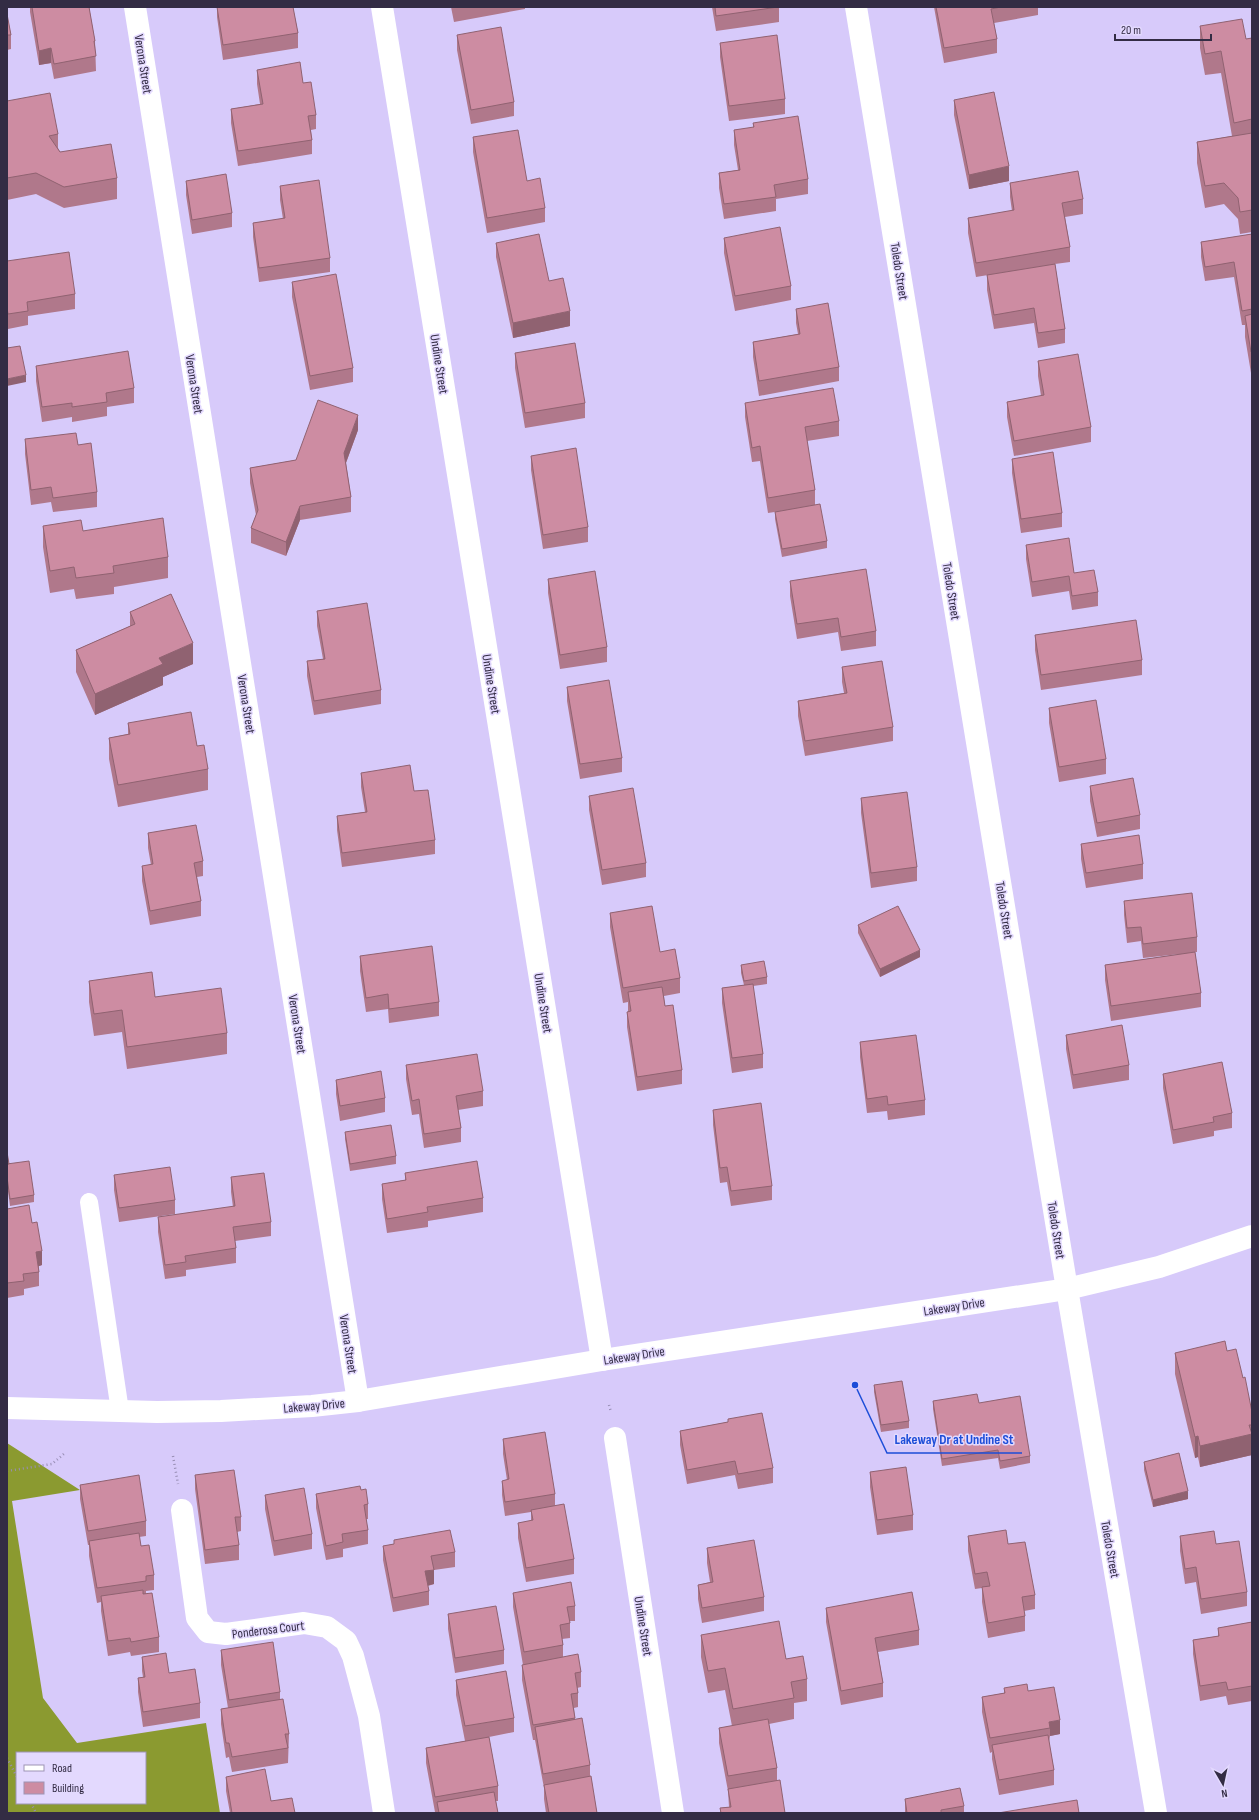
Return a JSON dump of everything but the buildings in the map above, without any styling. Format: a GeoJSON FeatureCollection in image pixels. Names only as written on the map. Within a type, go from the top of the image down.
{"type":"FeatureCollection","features":[{"type":"Feature","properties":{"kind":"street","name":"Verona Street"},"geometry":{"type":"LineString","coordinates":[[135,7],[358,1401]]}},
{"type":"Feature","properties":{"kind":"street","name":"Undine Street"},"geometry":{"type":"LineString","coordinates":[[382,7],[602,1360]]}},
{"type":"Feature","properties":{"kind":"street","name":"Toledo Street"},"geometry":{"type":"LineString","coordinates":[[856,7],[1067,1289],[1156,1813]]}},
{"type":"Feature","properties":{"kind":"street","name":"Lakeway Drive"},"geometry":{"type":"LineString","coordinates":[[7,1408],[120,1411],[221,1411],[312,1406],[358,1401],[602,1360],[1067,1289],[1158,1267],[1252,1236]]}},
{"type":"Feature","properties":{"kind":"street","name":"Undine Street"},"geometry":{"type":"LineString","coordinates":[[615,1438],[673,1813]]}},
{"type":"Feature","properties":{"kind":"street","name":"Ponderosa Court"},"geometry":{"type":"LineString","coordinates":[[182,1510],[197,1618],[208,1632],[226,1634],[304,1623],[327,1627],[346,1641],[353,1656],[369,1716],[384,1813]]}},
{"type":"Feature","properties":{"kind":"lane"},"geometry":{"type":"LineString","coordinates":[[89,1202],[120,1411]]}},
{"type":"Feature","properties":{"kind":"path"},"geometry":{"type":"LineString","coordinates":[[7,1471],[52,1464],[65,1453]]}},
{"type":"Feature","properties":{"kind":"path"},"geometry":{"type":"LineString","coordinates":[[7,1758],[16,1775]]}},
{"type":"Feature","properties":{"kind":"path"},"geometry":{"type":"LineString","coordinates":[[32,1804],[36,1813]]}},
{"type":"Feature","properties":{"kind":"green space"},"geometry":{"type":"Polygon","coordinates":[[[7,1443],[80,1490],[12,1501],[43,1698],[77,1743],[206,1723],[220,1813],[7,1813],[7,1443]]]}},
{"type":"Feature","properties":{"kind":"place","name":"Lakeway Dr at Undine St"},"geometry":{"type":"Point","coordinates":[855,1385]}}]}
